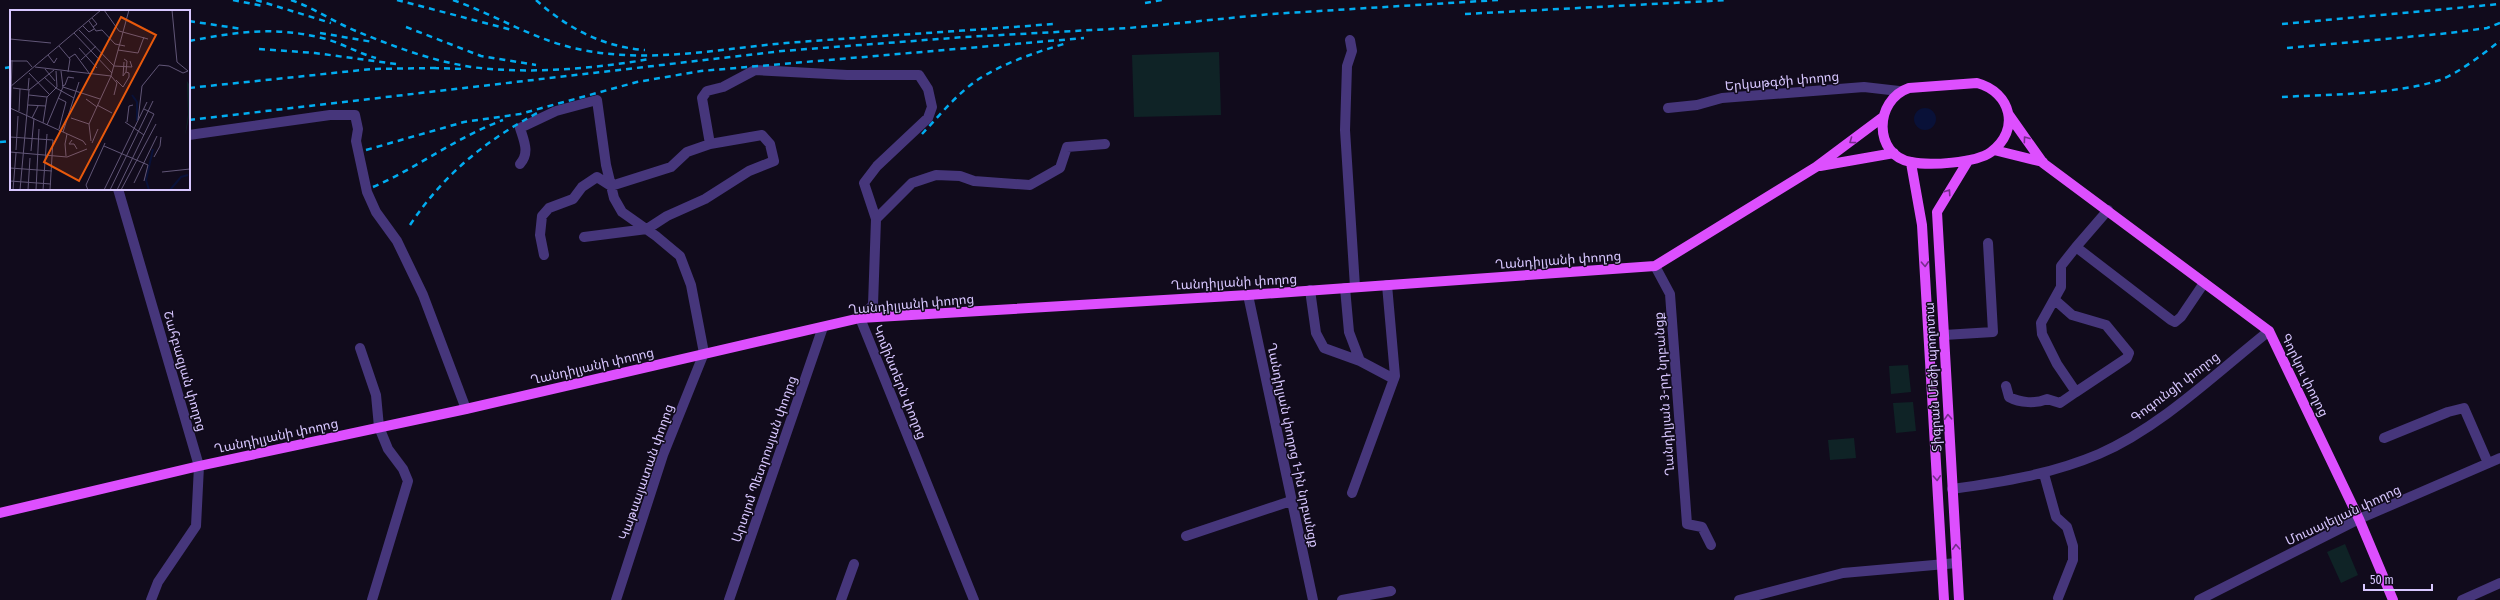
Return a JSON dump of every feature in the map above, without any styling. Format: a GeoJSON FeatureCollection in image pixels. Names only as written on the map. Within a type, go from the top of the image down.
{"type":"FeatureCollection","features":[{"type":"Feature","properties":{"kind":"main road"},"geometry":{"type":"LineString","coordinates":[[1977,83],[1989,86],[2003,100],[2009,115],[2007,132],[1994,150],[1981,158],[1968,162],[1911,162],[1894,153],[1885,139],[1883,117],[1887,104],[1899,91],[1909,88],[1977,83]]}},
{"type":"Feature","properties":{"kind":"main road","name":"Գորկու փողոց"},"geometry":{"type":"LineString","coordinates":[[2009,115],[2043,162],[2269,331],[2359,519],[2393,600]]}},
{"type":"Feature","properties":{"kind":"main road","name":"Ղանդիլյանի փողոց"},"geometry":{"type":"LineString","coordinates":[[0,513],[199,466],[466,409],[860,318],[1248,295],[1655,266],[1816,167],[1883,117]]}},
{"type":"Feature","properties":{"kind":"main road","name":"Գորկու փողոց"},"geometry":{"type":"LineString","coordinates":[[1994,150],[2043,162]]}},
{"type":"Feature","properties":{"kind":"main road","name":"Ղանդիլյանի փողոց"},"geometry":{"type":"LineString","coordinates":[[1816,167],[1894,153]]}},
{"type":"Feature","properties":{"kind":"main road","name":"Տիգրան Մեծի պողոտա"},"geometry":{"type":"LineString","coordinates":[[1911,162],[1922,225],[1944,600]]}},
{"type":"Feature","properties":{"kind":"main road","name":"Տիգրան Մեծի պողոտա"},"geometry":{"type":"LineString","coordinates":[[1959,600],[1937,212],[1968,162]]}},
{"type":"Feature","properties":{"kind":"street"},"geometry":{"type":"LineString","coordinates":[[1350,40],[1352,51],[1347,66],[1345,130],[1350,288],[1349,332],[1360,361]]}},
{"type":"Feature","properties":{"kind":"street"},"geometry":{"type":"LineString","coordinates":[[710,144],[702,98],[707,91],[723,87],[755,70],[847,75],[919,75],[928,89],[932,107],[928,118],[877,166],[864,183],[876,219],[912,183],[936,175],[960,176],[974,181],[1030,185],[1060,168],[1067,146],[1105,144]]}},
{"type":"Feature","properties":{"kind":"street","name":"Երկաթգծի փողոց"},"geometry":{"type":"LineString","coordinates":[[1668,108],[1697,105],[1722,98],[1864,87],[1899,91]]}},
{"type":"Feature","properties":{"kind":"street"},"geometry":{"type":"LineString","coordinates":[[520,164],[524,159],[526,149],[520,128],[556,111],[598,100],[606,165],[614,198],[622,212],[647,229],[680,256],[691,285],[704,353]]}},
{"type":"Feature","properties":{"kind":"street"},"geometry":{"type":"LineString","coordinates":[[190,135],[330,115],[355,115],[358,129],[356,142],[367,192],[376,212],[397,241],[424,296],[466,409]]}},
{"type":"Feature","properties":{"kind":"street"},"geometry":{"type":"LineString","coordinates":[[584,237],[647,229],[667,216],[705,199],[749,172],[774,161],[770,144],[762,135],[710,144],[687,152],[671,167],[611,186]]}},
{"type":"Feature","properties":{"kind":"street"},"geometry":{"type":"LineString","coordinates":[[544,255],[540,235],[541,222],[542,216],[549,208],[573,199],[582,187],[597,177],[611,186]]}},
{"type":"Feature","properties":{"kind":"street","name":"Շահբազյան փողոց"},"geometry":{"type":"LineString","coordinates":[[118,190],[199,466],[196,526],[158,582],[151,600]]}},
{"type":"Feature","properties":{"kind":"street"},"geometry":{"type":"LineString","coordinates":[[2076,392],[2057,364],[2042,334],[2041,323],[2055,300],[2062,283],[2061,266],[2108,210]]}},
{"type":"Feature","properties":{"kind":"street","name":"Կոմինտերն փողոց"},"geometry":{"type":"LineString","coordinates":[[876,219],[873,305],[860,318],[974,600]]}},
{"type":"Feature","properties":{"kind":"street"},"geometry":{"type":"LineString","coordinates":[[1944,335],[1992,332],[1988,243]]}},
{"type":"Feature","properties":{"kind":"street"},"geometry":{"type":"LineString","coordinates":[[2076,247],[2175,322],[2181,317],[2204,283]]}},
{"type":"Feature","properties":{"kind":"street","name":"Ղանդիլյան 3-րդ նրբանցք"},"geometry":{"type":"LineString","coordinates":[[1655,266],[1670,294],[1687,524],[1702,527],[1711,545]]}},
{"type":"Feature","properties":{"kind":"street"},"geometry":{"type":"LineString","coordinates":[[1352,493],[1394,379],[1387,285]]}},
{"type":"Feature","properties":{"kind":"street"},"geometry":{"type":"LineString","coordinates":[[1310,290],[1316,333],[1324,348],[1360,361],[1394,379]]}},
{"type":"Feature","properties":{"kind":"street","name":"Ղանդիլյան փողոց 1-ին նրբանցք"},"geometry":{"type":"LineString","coordinates":[[1248,295],[1313,600]]}},
{"type":"Feature","properties":{"kind":"street"},"geometry":{"type":"LineString","coordinates":[[2006,386],[2009,397],[2015,400],[2039,403],[2047,399],[2060,403],[2128,358],[2129,353],[2106,325],[2072,315],[2055,300]]}},
{"type":"Feature","properties":{"kind":"street","name":"Արտյոմ Պետրոսյան փողոց"},"geometry":{"type":"LineString","coordinates":[[729,600],[822,327]]}},
{"type":"Feature","properties":{"kind":"street","name":"Գոգունցի փողոց"},"geometry":{"type":"LineString","coordinates":[[1952,489],[2044,474],[2100,454],[2152,424],[2269,331]]}},
{"type":"Feature","properties":{"kind":"street"},"geometry":{"type":"LineString","coordinates":[[360,348],[376,395],[379,427],[388,449],[403,469],[408,481],[372,600]]}},
{"type":"Feature","properties":{"kind":"street","name":"Կաթսայատան փողոց"},"geometry":{"type":"LineString","coordinates":[[616,600],[663,455],[704,353]]}},
{"type":"Feature","properties":{"kind":"street"},"geometry":{"type":"LineString","coordinates":[[2384,438],[2448,412],[2464,408],[2488,463]]}},
{"type":"Feature","properties":{"kind":"street","name":"Մուսայելյան փողոց"},"geometry":{"type":"LineString","coordinates":[[2199,600],[2359,519],[2500,458]]}},
{"type":"Feature","properties":{"kind":"street"},"geometry":{"type":"LineString","coordinates":[[2044,474],[2056,517],[2067,528],[2073,546],[2073,560],[2058,598]]}},
{"type":"Feature","properties":{"kind":"street"},"geometry":{"type":"LineString","coordinates":[[1186,536],[1291,501]]}},
{"type":"Feature","properties":{"kind":"street"},"geometry":{"type":"LineString","coordinates":[[1739,600],[1843,573],[1956,563]]}},
{"type":"Feature","properties":{"kind":"street"},"geometry":{"type":"LineString","coordinates":[[841,600],[854,564]]}},
{"type":"Feature","properties":{"kind":"street"},"geometry":{"type":"LineString","coordinates":[[2462,600],[2500,583]]}},
{"type":"Feature","properties":{"kind":"street"},"geometry":{"type":"LineString","coordinates":[[1342,600],[1391,591]]}},
{"type":"Feature","properties":{"kind":"green space"},"geometry":{"type":"Polygon","coordinates":[[[1219,52],[1221,115],[1134,117],[1132,55],[1219,52]]]}},
{"type":"Feature","properties":{"kind":"green space"},"geometry":{"type":"Polygon","coordinates":[[[1908,365],[1911,392],[1891,394],[1889,366],[1908,365]]]}},
{"type":"Feature","properties":{"kind":"green space"},"geometry":{"type":"Polygon","coordinates":[[[1913,402],[1916,431],[1896,433],[1893,403],[1913,402]]]}},
{"type":"Feature","properties":{"kind":"green space"},"geometry":{"type":"Polygon","coordinates":[[[1854,438],[1856,458],[1830,460],[1828,440],[1854,438]]]}},
{"type":"Feature","properties":{"kind":"green space"},"geometry":{"type":"Polygon","coordinates":[[[2345,544],[2358,575],[2341,583],[2327,552],[2345,544]]]}},
{"type":"Feature","properties":{"kind":"shaded area"},"geometry":{"type":"Polygon","coordinates":[[[1925,108],[1933,111],[1936,119],[1933,127],[1925,130],[1917,127],[1914,119],[1917,111],[1925,108]]]}},
{"type":"Feature","properties":{"kind":"railway"},"geometry":{"type":"LineString","coordinates":[[233,0],[263,6]]}},
{"type":"Feature","properties":{"kind":"railway"},"geometry":{"type":"LineString","coordinates":[[256,0],[331,23]]}},
{"type":"Feature","properties":{"kind":"railway"},"geometry":{"type":"LineString","coordinates":[[291,0],[388,44],[439,60],[473,67],[510,70],[550,70],[611,65],[650,59]]}},
{"type":"Feature","properties":{"kind":"railway"},"geometry":{"type":"LineString","coordinates":[[397,0],[512,30]]}},
{"type":"Feature","properties":{"kind":"railway"},"geometry":{"type":"LineString","coordinates":[[453,0],[546,40],[562,45],[604,53],[630,55],[682,54],[786,43],[1053,24]]}},
{"type":"Feature","properties":{"kind":"railway"},"geometry":{"type":"LineString","coordinates":[[536,0],[560,19],[586,34],[615,45],[645,50]]}},
{"type":"Feature","properties":{"kind":"railway"},"geometry":{"type":"LineString","coordinates":[[1145,3],[1162,0]]}},
{"type":"Feature","properties":{"kind":"railway"},"geometry":{"type":"LineString","coordinates":[[190,120],[782,51],[965,37],[1129,28],[1271,14],[1498,0]]}},
{"type":"Feature","properties":{"kind":"railway"},"geometry":{"type":"LineString","coordinates":[[1465,14],[1728,0]]}},
{"type":"Feature","properties":{"kind":"railway"},"geometry":{"type":"LineString","coordinates":[[2282,24],[2500,4]]}},
{"type":"Feature","properties":{"kind":"railway"},"geometry":{"type":"LineString","coordinates":[[190,21],[242,29]]}},
{"type":"Feature","properties":{"kind":"railway"},"geometry":{"type":"LineString","coordinates":[[2287,48],[2450,33],[2487,28],[2500,23]]}},
{"type":"Feature","properties":{"kind":"railway"},"geometry":{"type":"LineString","coordinates":[[406,27],[481,56],[536,65]]}},
{"type":"Feature","properties":{"kind":"railway"},"geometry":{"type":"LineString","coordinates":[[190,41],[239,33],[271,31],[287,32],[304,34],[329,40],[376,58]]}},
{"type":"Feature","properties":{"kind":"railway"},"geometry":{"type":"LineString","coordinates":[[320,33],[373,42]]}},
{"type":"Feature","properties":{"kind":"railway"},"geometry":{"type":"LineString","coordinates":[[366,150],[464,122],[520,114],[637,82],[701,71],[1084,38]]}},
{"type":"Feature","properties":{"kind":"railway"},"geometry":{"type":"LineString","coordinates":[[2282,97],[2362,93],[2403,89],[2422,85],[2440,80],[2455,73],[2500,41]]}},
{"type":"Feature","properties":{"kind":"railway"},"geometry":{"type":"LineString","coordinates":[[922,134],[965,89],[982,77],[992,71],[1034,53],[1067,43]]}},
{"type":"Feature","properties":{"kind":"railway"},"geometry":{"type":"LineString","coordinates":[[259,49],[315,53],[396,64]]}},
{"type":"Feature","properties":{"kind":"railway"},"geometry":{"type":"LineString","coordinates":[[5,68],[10,67]]}},
{"type":"Feature","properties":{"kind":"railway"},"geometry":{"type":"LineString","coordinates":[[433,68],[465,69]]}},
{"type":"Feature","properties":{"kind":"railway"},"geometry":{"type":"LineString","coordinates":[[190,88],[372,69],[438,68]]}},
{"type":"Feature","properties":{"kind":"railway"},"geometry":{"type":"LineString","coordinates":[[410,225],[437,190],[467,160],[483,147],[519,123],[539,112]]}},
{"type":"Feature","properties":{"kind":"railway"},"geometry":{"type":"LineString","coordinates":[[373,187],[469,135],[503,120]]}},
{"type":"Feature","properties":{"kind":"railway"},"geometry":{"type":"LineString","coordinates":[[0,142],[10,141]]}}]}
